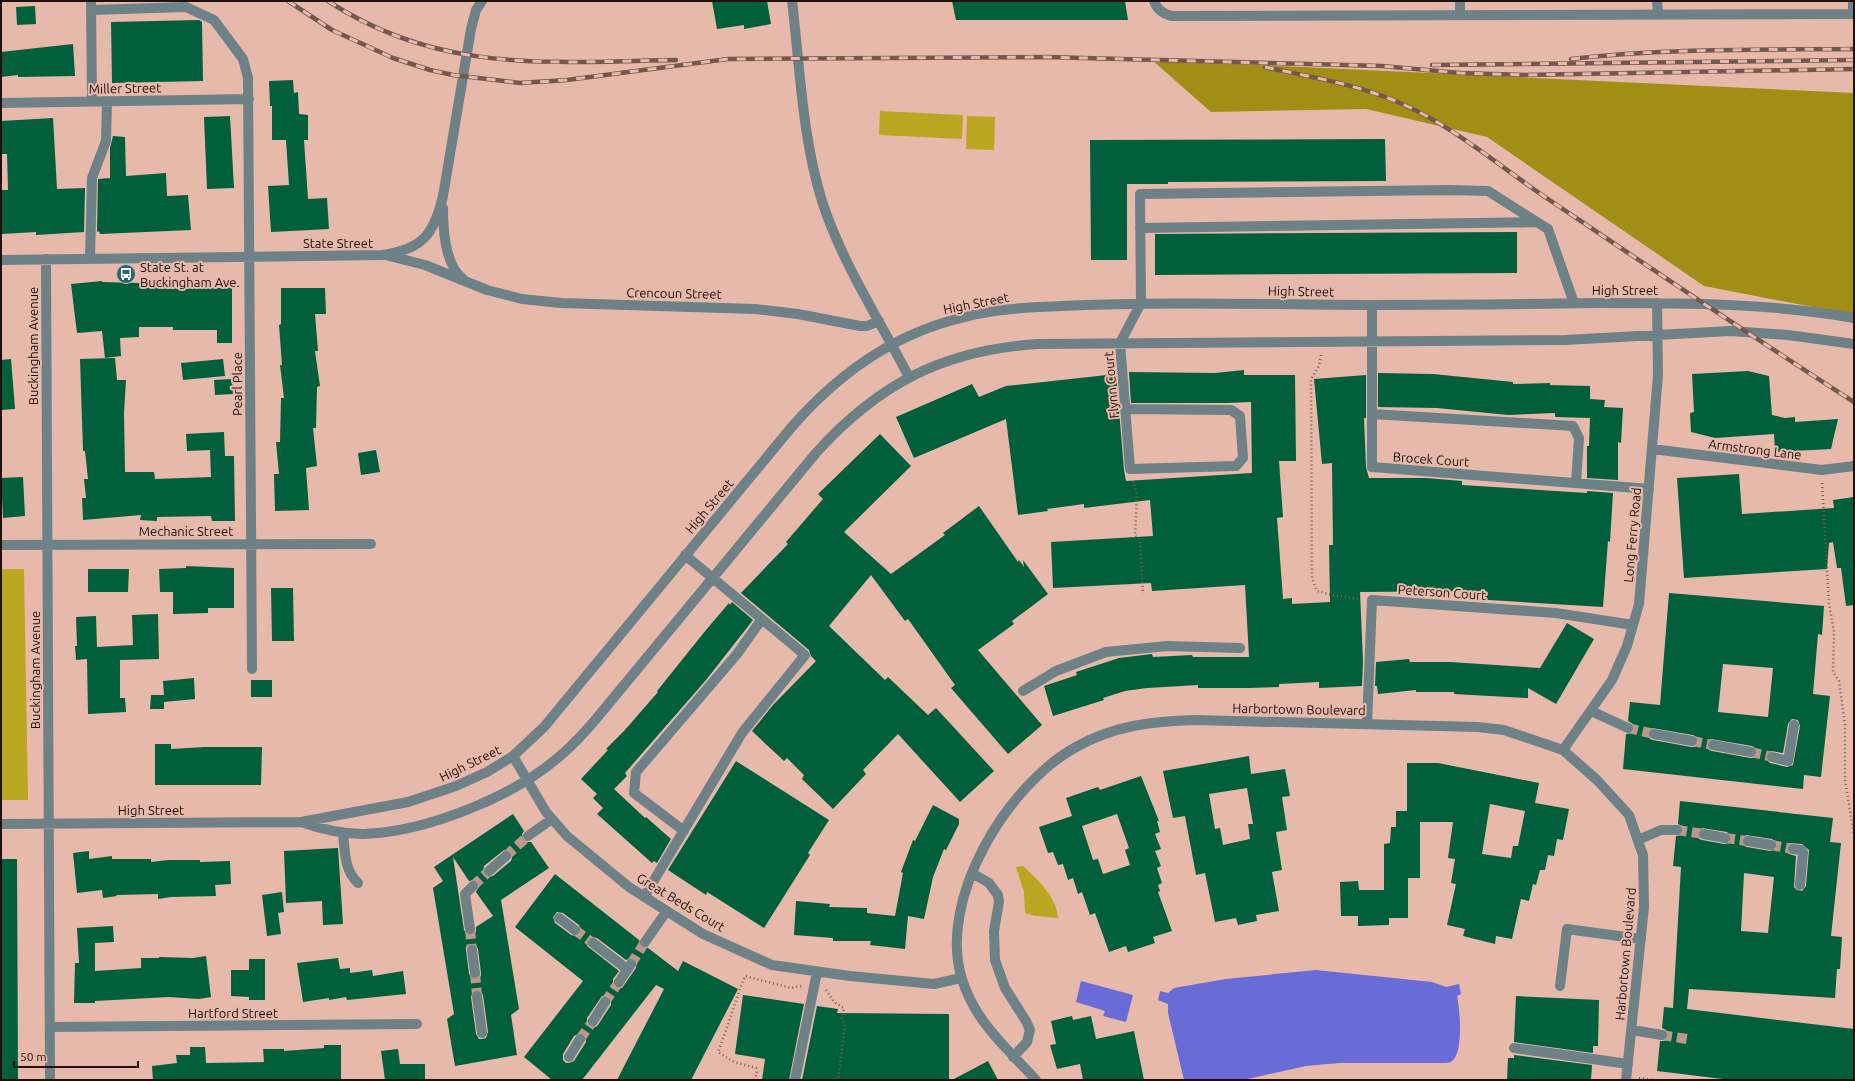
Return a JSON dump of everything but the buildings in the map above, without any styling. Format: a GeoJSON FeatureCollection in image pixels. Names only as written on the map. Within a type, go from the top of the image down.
{"type":"FeatureCollection","features":[{"type":"Feature","properties":{"kind":"street","name":"State Street"},"geometry":{"type":"LineString","coordinates":[[1,260],[383,255],[403,252],[418,244],[425,239],[437,220],[443,196],[471,29],[476,10],[482,1]]}},
{"type":"Feature","properties":{"kind":"street"},"geometry":{"type":"LineString","coordinates":[[792,1],[805,118],[817,185],[835,236],[909,377]]}},
{"type":"Feature","properties":{"kind":"street"},"geometry":{"type":"LineString","coordinates":[[1154,1],[1164,15],[1172,16],[1853,14],[1853,1]]}},
{"type":"Feature","properties":{"kind":"street"},"geometry":{"type":"LineString","coordinates":[[1460,1],[1460,14]]}},
{"type":"Feature","properties":{"kind":"street"},"geometry":{"type":"LineString","coordinates":[[1658,1],[1658,14]]}},
{"type":"Feature","properties":{"kind":"street"},"geometry":{"type":"LineString","coordinates":[[91,6],[92,102]]}},
{"type":"Feature","properties":{"kind":"street","name":"Pearl Place"},"geometry":{"type":"LineString","coordinates":[[91,6],[186,7],[214,20],[243,59],[248,78],[252,669]]}},
{"type":"Feature","properties":{"kind":"street","name":"Miller Street"},"geometry":{"type":"LineString","coordinates":[[1,104],[249,100]]}},
{"type":"Feature","properties":{"kind":"street"},"geometry":{"type":"LineString","coordinates":[[90,259],[92,178],[106,142],[107,102]]}},
{"type":"Feature","properties":{"kind":"street"},"geometry":{"type":"LineString","coordinates":[[1141,303],[1140,194],[1449,190],[1488,191],[1548,229],[1574,304]]}},
{"type":"Feature","properties":{"kind":"street","name":"Crencoun Street"},"geometry":{"type":"LineString","coordinates":[[443,196],[444,223],[450,257],[456,271],[468,282]]}},
{"type":"Feature","properties":{"kind":"street"},"geometry":{"type":"LineString","coordinates":[[1140,228],[1537,222]]}},
{"type":"Feature","properties":{"kind":"street","name":"Crencoun Street"},"geometry":{"type":"LineString","coordinates":[[383,255],[419,263],[504,295],[541,302],[755,309],[798,314],[860,326],[867,326],[879,321]]}},
{"type":"Feature","properties":{"kind":"street","name":"Buckingham Avenue"},"geometry":{"type":"LineString","coordinates":[[46,259],[50,1080]]}},
{"type":"Feature","properties":{"kind":"street","name":"High Street"},"geometry":{"type":"LineString","coordinates":[[1,824],[301,822],[424,798],[477,776],[513,756],[544,727],[685,555],[816,400],[850,371],[892,345],[937,324],[984,312],[1019,308],[1141,303],[1372,305],[1657,303],[1764,306],[1823,312],[1854,318]]}},
{"type":"Feature","properties":{"kind":"street","name":"Flynn Court"},"geometry":{"type":"LineString","coordinates":[[1130,469],[1120,343],[1141,303]]}},
{"type":"Feature","properties":{"kind":"street","name":"Long Ferry Road"},"geometry":{"type":"LineString","coordinates":[[1563,750],[1612,680],[1627,646],[1642,585],[1658,375],[1657,303]]}},
{"type":"Feature","properties":{"kind":"street","name":"Brocek Court"},"geometry":{"type":"LineString","coordinates":[[1372,305],[1372,467],[1649,489]]}},
{"type":"Feature","properties":{"kind":"street","name":"High Street"},"geometry":{"type":"LineString","coordinates":[[301,822],[321,829],[343,833],[381,832],[431,822],[478,805],[527,779],[559,757],[585,732],[829,438],[863,406],[909,377],[950,359],[990,348],[1038,344],[1565,340],[1746,331],[1854,344]]}},
{"type":"Feature","properties":{"kind":"street"},"geometry":{"type":"LineString","coordinates":[[1126,409],[1231,410],[1240,416],[1243,458],[1236,466],[1130,469]]}},
{"type":"Feature","properties":{"kind":"street"},"geometry":{"type":"LineString","coordinates":[[1372,414],[1573,426],[1579,438],[1576,483]]}},
{"type":"Feature","properties":{"kind":"street","name":"Armstrong Lane"},"geometry":{"type":"LineString","coordinates":[[1652,449],[1822,470],[1854,466]]}},
{"type":"Feature","properties":{"kind":"street","name":"Mechanic Street"},"geometry":{"type":"LineString","coordinates":[[1,545],[371,544]]}},
{"type":"Feature","properties":{"kind":"street"},"geometry":{"type":"LineString","coordinates":[[644,897],[742,733],[805,655],[685,555]]}},
{"type":"Feature","properties":{"kind":"street"},"geometry":{"type":"LineString","coordinates":[[1367,724],[1372,600]]}},
{"type":"Feature","properties":{"kind":"street","name":"Peterson Court"},"geometry":{"type":"LineString","coordinates":[[1372,600],[1556,613],[1633,625]]}},
{"type":"Feature","properties":{"kind":"street"},"geometry":{"type":"LineString","coordinates":[[684,831],[634,793],[636,772],[737,654],[762,619]]}},
{"type":"Feature","properties":{"kind":"street"},"geometry":{"type":"LineString","coordinates":[[1024,691],[1056,671],[1106,652],[1167,646],[1240,648]]}},
{"type":"Feature","properties":{"kind":"street"},"geometry":{"type":"LineString","coordinates":[[1591,711],[1628,728]]}},
{"type":"Feature","properties":{"kind":"street","name":"Harbortown Boulevard"},"geometry":{"type":"LineString","coordinates":[[1036,1080],[1013,1057],[979,1017],[971,1003],[961,978],[957,957],[957,923],[965,890],[972,873],[1003,816],[1028,784],[1058,758],[1096,737],[1117,729],[1161,720],[1478,726],[1504,730],[1563,750],[1597,780],[1629,815],[1643,855],[1644,907],[1626,1080]]}},
{"type":"Feature","properties":{"kind":"street"},"geometry":{"type":"LineString","coordinates":[[1772,757],[1788,761],[1794,725]]}},
{"type":"Feature","properties":{"kind":"street"},"geometry":{"type":"LineString","coordinates":[[1654,734],[1692,741]]}},
{"type":"Feature","properties":{"kind":"street"},"geometry":{"type":"LineString","coordinates":[[1713,745],[1751,752]]}},
{"type":"Feature","properties":{"kind":"street","name":"Great Beds Court"},"geometry":{"type":"LineString","coordinates":[[513,756],[537,799],[552,819],[599,864],[666,912],[703,934],[772,965],[817,972],[934,984],[961,978]]}},
{"type":"Feature","properties":{"kind":"street"},"geometry":{"type":"LineString","coordinates":[[528,836],[552,819]]}},
{"type":"Feature","properties":{"kind":"street"},"geometry":{"type":"LineString","coordinates":[[1638,840],[1661,830],[1677,830]]}},
{"type":"Feature","properties":{"kind":"street"},"geometry":{"type":"LineString","coordinates":[[343,833],[345,858],[351,877],[358,883]]}},
{"type":"Feature","properties":{"kind":"street"},"geometry":{"type":"LineString","coordinates":[[1704,834],[1725,838]]}},
{"type":"Feature","properties":{"kind":"street"},"geometry":{"type":"LineString","coordinates":[[1748,841],[1771,846]]}},
{"type":"Feature","properties":{"kind":"street"},"geometry":{"type":"LineString","coordinates":[[1793,849],[1801,850],[1803,852],[1800,885]]}},
{"type":"Feature","properties":{"kind":"street"},"geometry":{"type":"LineString","coordinates":[[489,871],[506,856]]}},
{"type":"Feature","properties":{"kind":"street"},"geometry":{"type":"LineString","coordinates":[[972,873],[989,883],[998,895],[999,902],[994,931],[996,960],[1005,988],[1030,1030],[1027,1042],[1013,1057]]}},
{"type":"Feature","properties":{"kind":"street"},"geometry":{"type":"LineString","coordinates":[[470,929],[465,894],[473,886]]}},
{"type":"Feature","properties":{"kind":"street"},"geometry":{"type":"LineString","coordinates":[[645,942],[666,912]]}},
{"type":"Feature","properties":{"kind":"street"},"geometry":{"type":"LineString","coordinates":[[559,918],[575,930]]}},
{"type":"Feature","properties":{"kind":"street"},"geometry":{"type":"LineString","coordinates":[[1560,986],[1568,929],[1641,939]]}},
{"type":"Feature","properties":{"kind":"street"},"geometry":{"type":"LineString","coordinates":[[593,943],[629,966],[619,982]]}},
{"type":"Feature","properties":{"kind":"street"},"geometry":{"type":"LineString","coordinates":[[472,950],[475,973]]}},
{"type":"Feature","properties":{"kind":"street"},"geometry":{"type":"LineString","coordinates":[[795,1080],[817,972]]}},
{"type":"Feature","properties":{"kind":"street"},"geometry":{"type":"LineString","coordinates":[[477,996],[482,1033]]}},
{"type":"Feature","properties":{"kind":"street"},"geometry":{"type":"LineString","coordinates":[[593,1021],[605,1002]]}},
{"type":"Feature","properties":{"kind":"street","name":"Hartford Street"},"geometry":{"type":"LineString","coordinates":[[50,1027],[417,1024]]}},
{"type":"Feature","properties":{"kind":"street"},"geometry":{"type":"LineString","coordinates":[[1632,1030],[1662,1035]]}},
{"type":"Feature","properties":{"kind":"street"},"geometry":{"type":"LineString","coordinates":[[569,1057],[580,1039]]}},
{"type":"Feature","properties":{"kind":"street"},"geometry":{"type":"LineString","coordinates":[[1514,1048],[1628,1064]]}},
{"type":"Feature","properties":{"kind":"path"},"geometry":{"type":"LineString","coordinates":[[1321,342],[1321,357],[1319,366],[1311,379],[1312,578],[1317,591],[1332,595],[1372,600]]}},
{"type":"Feature","properties":{"kind":"path"},"geometry":{"type":"LineString","coordinates":[[1130,469],[1137,495],[1135,536],[1140,540],[1143,594]]}},
{"type":"Feature","properties":{"kind":"path"},"geometry":{"type":"LineString","coordinates":[[1822,470],[1829,603],[1834,632],[1833,672],[1839,681],[1845,725],[1845,780],[1854,835]]}},
{"type":"Feature","properties":{"kind":"path"},"geometry":{"type":"LineString","coordinates":[[745,976],[718,1052],[734,1062],[756,1068],[757,1074],[754,1080]]}},
{"type":"Feature","properties":{"kind":"shaded area"},"geometry":{"type":"Polygon","coordinates":[[[1152,60],[1854,93],[1854,315],[1704,286],[1487,137],[1366,109],[1211,112],[1152,60]]]}},
{"type":"Feature","properties":{"kind":"shaded area"},"geometry":{"type":"Polygon","coordinates":[[[880,111],[963,115],[962,139],[879,135],[880,111]]]}},
{"type":"Feature","properties":{"kind":"shaded area"},"geometry":{"type":"Polygon","coordinates":[[[967,116],[995,117],[994,150],[966,149],[967,116]]]}},
{"type":"Feature","properties":{"kind":"shaded area"},"geometry":{"type":"Polygon","coordinates":[[[1,569],[24,569],[28,800],[1,800],[1,569]]]}},
{"type":"Feature","properties":{"kind":"shaded area"},"geometry":{"type":"Polygon","coordinates":[[[1023,866],[1046,889],[1057,910],[1058,918],[1036,916],[1025,913],[1024,892],[1016,867],[1023,866]]]}},
{"type":"Feature","properties":{"kind":"shaded area"},"geometry":{"type":"Polygon","coordinates":[[[1316,970],[1432,982],[1446,987],[1459,984],[1461,994],[1457,996],[1460,1019],[1460,1038],[1457,1054],[1454,1059],[1450,1062],[1444,1063],[1339,1063],[1306,1066],[1243,1080],[1184,1080],[1168,1013],[1168,1004],[1158,1000],[1160,991],[1168,993],[1174,988],[1226,979],[1316,970]]]}},
{"type":"Feature","properties":{"kind":"shaded area"},"geometry":{"type":"Polygon","coordinates":[[[1081,981],[1133,995],[1126,1022],[1103,1016],[1105,1011],[1076,1002],[1081,981]]]}},
{"type":"Feature","properties":{"kind":"tunnel"},"geometry":{"type":"LineString","coordinates":[[1628,728],[1654,734]]}},
{"type":"Feature","properties":{"kind":"tunnel"},"geometry":{"type":"LineString","coordinates":[[1692,741],[1713,745]]}},
{"type":"Feature","properties":{"kind":"tunnel"},"geometry":{"type":"LineString","coordinates":[[1751,752],[1772,757]]}},
{"type":"Feature","properties":{"kind":"tunnel"},"geometry":{"type":"LineString","coordinates":[[1677,830],[1704,834]]}},
{"type":"Feature","properties":{"kind":"tunnel"},"geometry":{"type":"LineString","coordinates":[[506,856],[528,836]]}},
{"type":"Feature","properties":{"kind":"tunnel"},"geometry":{"type":"LineString","coordinates":[[1725,838],[1748,841]]}},
{"type":"Feature","properties":{"kind":"tunnel"},"geometry":{"type":"LineString","coordinates":[[1771,845],[1793,849]]}},
{"type":"Feature","properties":{"kind":"tunnel"},"geometry":{"type":"LineString","coordinates":[[473,886],[489,871]]}},
{"type":"Feature","properties":{"kind":"tunnel"},"geometry":{"type":"LineString","coordinates":[[470,929],[472,950]]}},
{"type":"Feature","properties":{"kind":"tunnel"},"geometry":{"type":"LineString","coordinates":[[575,930],[593,943]]}},
{"type":"Feature","properties":{"kind":"tunnel"},"geometry":{"type":"LineString","coordinates":[[631,964],[645,942]]}},
{"type":"Feature","properties":{"kind":"tunnel"},"geometry":{"type":"LineString","coordinates":[[475,973],[477,996]]}},
{"type":"Feature","properties":{"kind":"tunnel"},"geometry":{"type":"LineString","coordinates":[[605,1002],[619,982]]}},
{"type":"Feature","properties":{"kind":"tunnel"},"geometry":{"type":"LineString","coordinates":[[580,1039],[593,1021]]}},
{"type":"Feature","properties":{"kind":"tunnel"},"geometry":{"type":"LineString","coordinates":[[1662,1035],[1687,1039]]}},
{"type":"Feature","properties":{"kind":"railway"},"geometry":{"type":"LineString","coordinates":[[288,1],[332,30],[393,58],[430,70],[453,75],[520,83],[567,80],[728,59],[1046,57],[1382,66],[1460,73],[1525,75],[1854,69]]}},
{"type":"Feature","properties":{"kind":"railway"},"geometry":{"type":"LineString","coordinates":[[328,1],[370,25],[411,41],[454,52],[496,59],[540,61],[584,62],[676,60]]}},
{"type":"Feature","properties":{"kind":"railway"},"geometry":{"type":"LineString","coordinates":[[1571,59],[1606,55],[1677,51],[1854,49]]}},
{"type":"Feature","properties":{"kind":"railway"},"geometry":{"type":"LineString","coordinates":[[1432,65],[1854,60]]}},
{"type":"Feature","properties":{"kind":"railway"},"geometry":{"type":"LineString","coordinates":[[1265,67],[1358,88],[1388,98],[1431,119],[1471,144],[1529,186],[1662,276],[1854,402]]}},
{"type":"Feature","properties":{"kind":"place","name":"State St. at Buckingham Ave."},"geometry":{"type":"Point","coordinates":[126,274]}}]}
